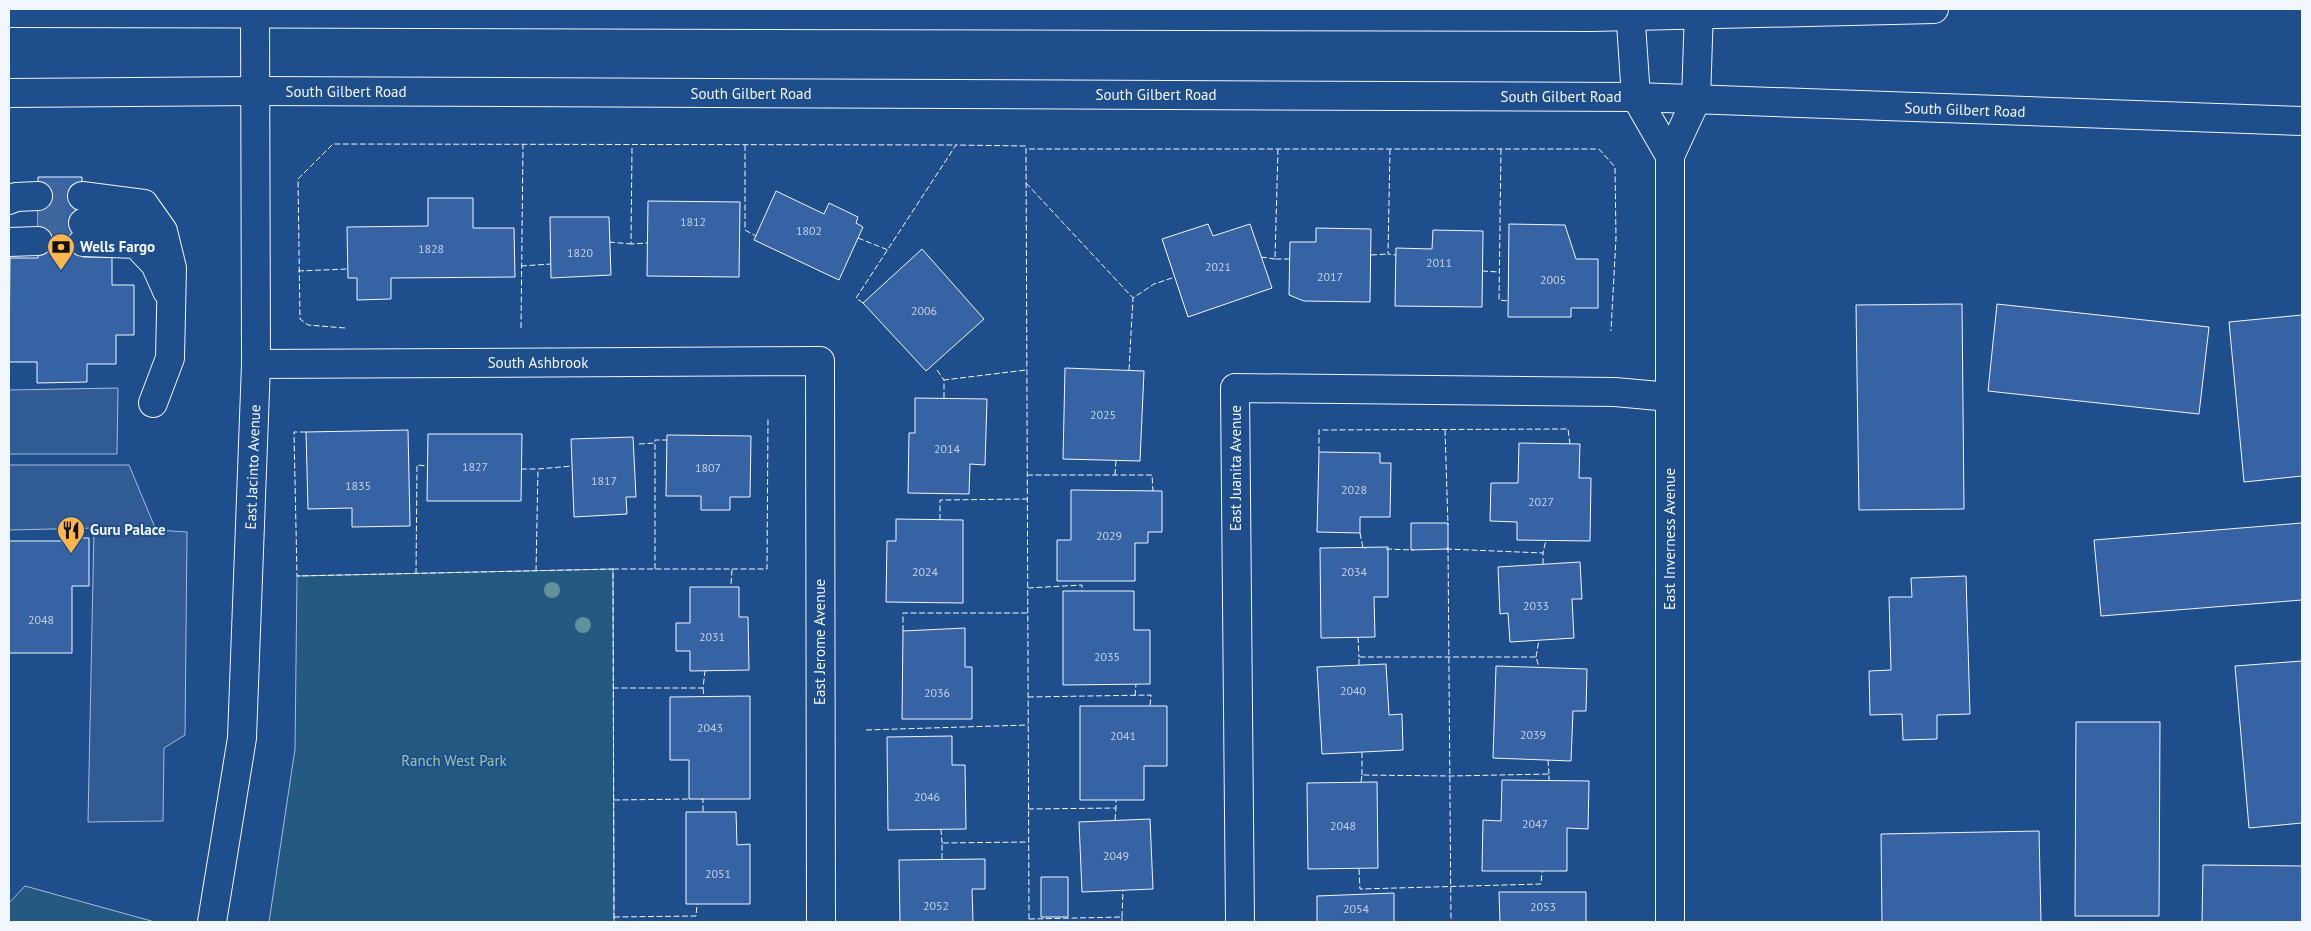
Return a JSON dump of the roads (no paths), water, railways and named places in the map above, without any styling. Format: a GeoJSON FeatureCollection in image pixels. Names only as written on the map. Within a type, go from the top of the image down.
{"type":"FeatureCollection","features":[{"type":"Feature","properties":{"kind":"main road"},"geometry":{"type":"LineString","coordinates":[[9,13],[1630,13],[1934,9]]}},
{"type":"Feature","properties":{"kind":"main road","name":"East Inverness Avenue"},"geometry":{"type":"LineString","coordinates":[[1670,922],[1670,156],[1696,100],[1699,11]]}},
{"type":"Feature","properties":{"kind":"main road","name":"East Jacinto Avenue"},"geometry":{"type":"LineString","coordinates":[[212,922],[242,738],[256,364],[257,92],[255,12]]}},
{"type":"Feature","properties":{"kind":"main road","name":"East Inverness Avenue"},"geometry":{"type":"LineString","coordinates":[[1630,13],[1636,97],[1670,156]]}},
{"type":"Feature","properties":{"kind":"main road","name":"South Gilbert Road"},"geometry":{"type":"LineString","coordinates":[[9,93],[257,92],[1636,97],[2302,121]]}},
{"type":"Feature","properties":{"kind":"main road"},"geometry":{"type":"LineString","coordinates":[[9,200],[16,197],[38,196]]}},
{"type":"Feature","properties":{"kind":"main road"},"geometry":{"type":"LineString","coordinates":[[82,196],[144,204],[163,231],[172,268],[170,358],[153,403]]}},
{"type":"Feature","properties":{"kind":"main road"},"geometry":{"type":"LineString","coordinates":[[9,222],[38,232],[9,242]]}},
{"type":"Feature","properties":{"kind":"main road"},"geometry":{"type":"LineString","coordinates":[[171,302],[155,264],[136,244],[83,232],[140,224],[156,243],[172,268]]}},
{"type":"Feature","properties":{"kind":"main road","name":"South Ashbrook"},"geometry":{"type":"LineString","coordinates":[[256,364],[820,361]]}},
{"type":"Feature","properties":{"kind":"main road","name":"East Jerome Avenue"},"geometry":{"type":"LineString","coordinates":[[820,361],[820,922]]}},
{"type":"Feature","properties":{"kind":"main road","name":"East Juanita Avenue"},"geometry":{"type":"LineString","coordinates":[[1240,922],[1235,388],[1615,392],[1670,397]]}},
{"type":"Feature","properties":{"kind":"tunnel"},"geometry":{"type":"LineString","coordinates":[[38,196],[82,196]]}},
{"type":"Feature","properties":{"kind":"tunnel"},"geometry":{"type":"LineString","coordinates":[[38,223],[83,223]]}},
{"type":"Feature","properties":{"kind":"place","name":"Wells Fargo"},"geometry":{"type":"Point","coordinates":[61,271]}},
{"type":"Feature","properties":{"kind":"place","name":"Guru Palace"},"geometry":{"type":"Point","coordinates":[71,554]}},
{"type":"Feature","properties":{"kind":"park label","name":"Ranch West Park"},"geometry":{"type":"Point","coordinates":[454,761]}}]}
